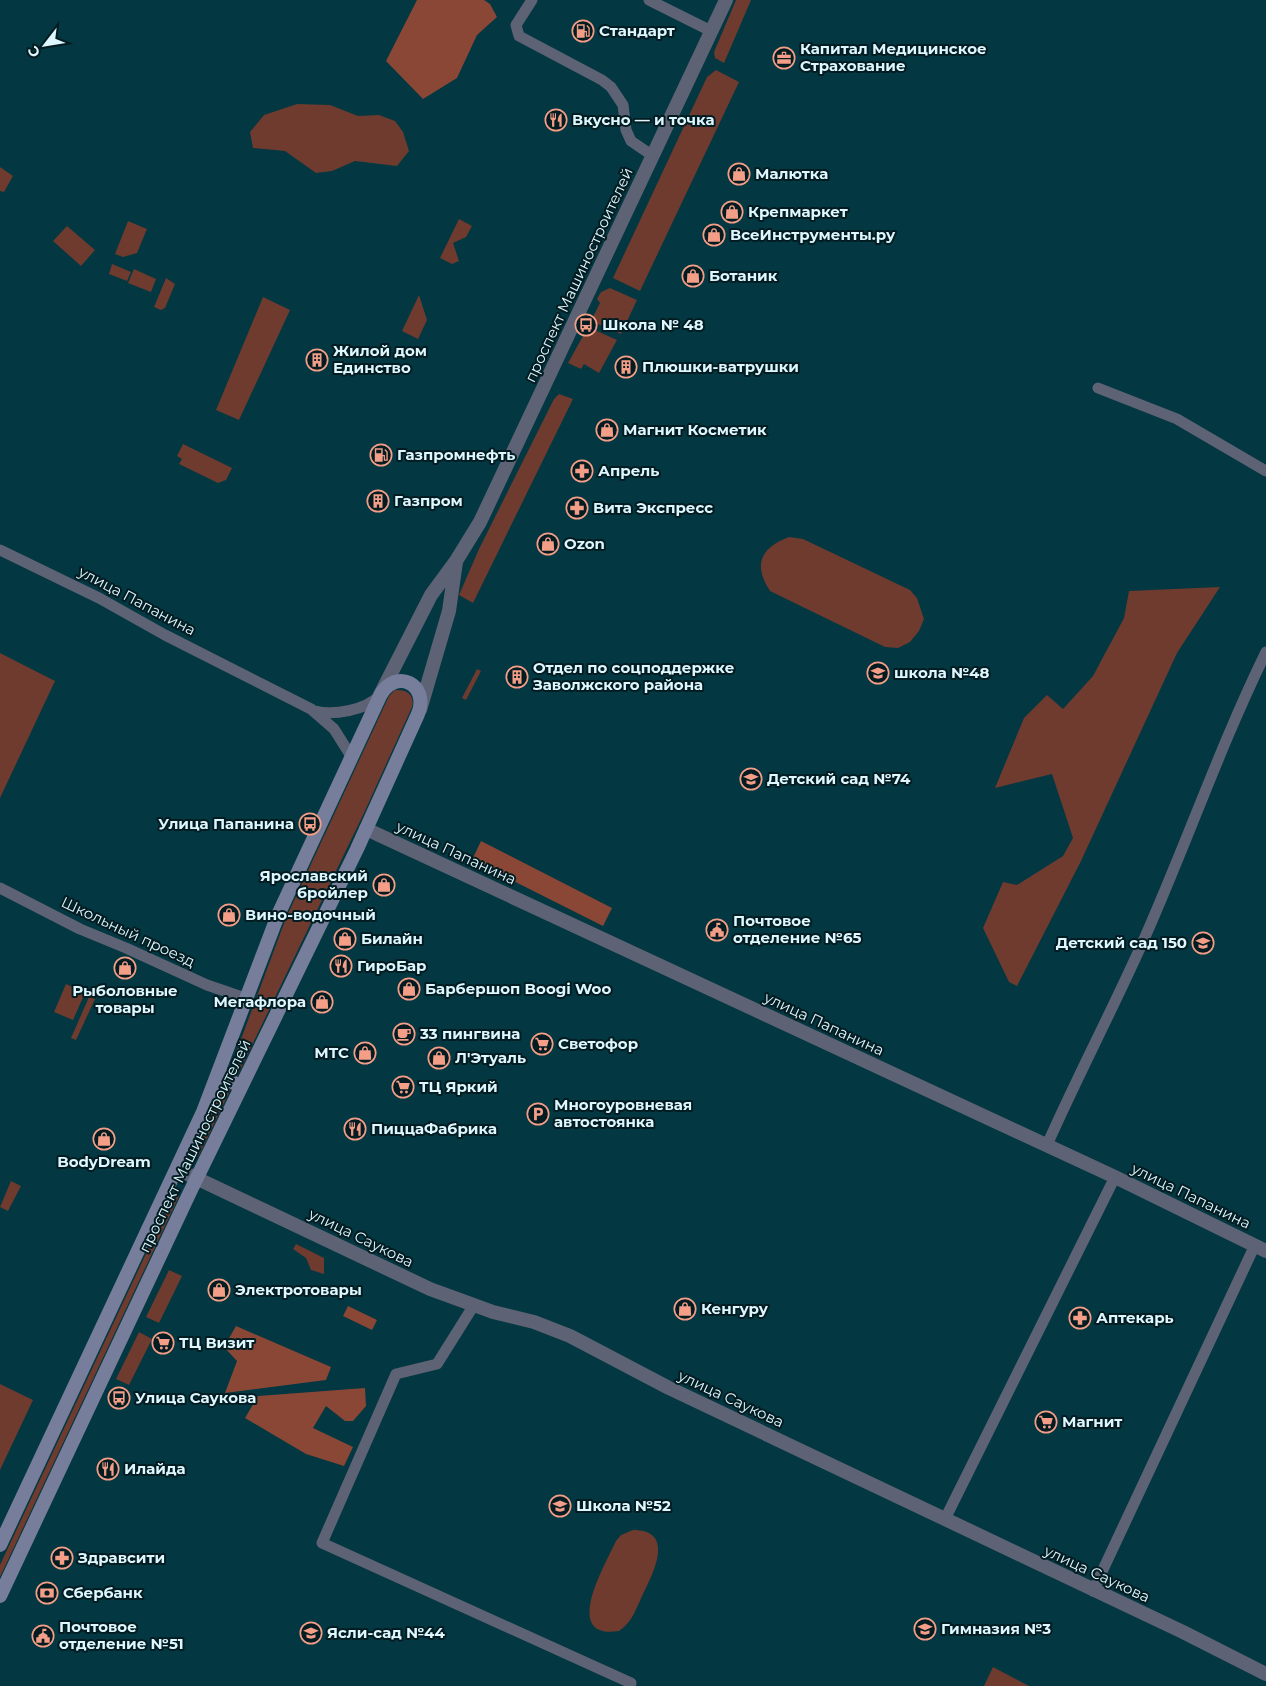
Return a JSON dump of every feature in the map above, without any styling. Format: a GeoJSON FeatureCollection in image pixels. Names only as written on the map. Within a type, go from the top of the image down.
{"type":"FeatureCollection","features":[{"type":"Feature","properties":{"kind":"main road","name":"проспект Машиностроителей"},"geometry":{"type":"LineString","coordinates":[[0,1545],[177,1169],[219,1074],[245,998],[278,915],[351,756],[384,688],[393,682],[410,684],[417,689],[421,697],[420,710],[366,829],[197,1179],[0,1596]]}},
{"type":"Feature","properties":{"kind":"main road"},"geometry":{"type":"LineString","coordinates":[[219,1074],[241,1087]]}},
{"type":"Feature","properties":{"kind":"street"},"geometry":{"type":"LineString","coordinates":[[532,0],[516,25],[519,36],[602,80],[611,87],[623,105],[626,130],[631,141],[653,156]]}},
{"type":"Feature","properties":{"kind":"street","name":"проспект Машиностроителей"},"geometry":{"type":"LineString","coordinates":[[380,696],[426,603],[456,562],[480,522],[726,0]]}},
{"type":"Feature","properties":{"kind":"street"},"geometry":{"type":"LineString","coordinates":[[650,1],[711,31]]}},
{"type":"Feature","properties":{"kind":"street"},"geometry":{"type":"LineString","coordinates":[[1098,388],[1177,419],[1266,471]]}},
{"type":"Feature","properties":{"kind":"street","name":"улица Папанина"},"geometry":{"type":"LineString","coordinates":[[0,550],[98,598],[165,635],[311,709],[334,729],[351,756]]}},
{"type":"Feature","properties":{"kind":"street","name":"проспект Машиностроителей"},"geometry":{"type":"LineString","coordinates":[[420,710],[449,611],[456,562]]}},
{"type":"Feature","properties":{"kind":"street"},"geometry":{"type":"LineString","coordinates":[[1047,1145],[1145,937],[1245,695],[1266,652]]}},
{"type":"Feature","properties":{"kind":"street","name":"улица Папанина"},"geometry":{"type":"LineString","coordinates":[[311,709],[331,713],[358,708],[372,703],[380,696]]}},
{"type":"Feature","properties":{"kind":"street","name":"улица Папанина"},"geometry":{"type":"LineString","coordinates":[[366,829],[1047,1145],[1261,1248]]}},
{"type":"Feature","properties":{"kind":"street","name":"Школьный проезд"},"geometry":{"type":"LineString","coordinates":[[0,888],[80,929],[207,986],[245,998]]}},
{"type":"Feature","properties":{"kind":"street","name":"улица Саукова"},"geometry":{"type":"LineString","coordinates":[[177,1169],[430,1289],[493,1312],[534,1322],[570,1336],[669,1388],[1266,1674]]}},
{"type":"Feature","properties":{"kind":"street"},"geometry":{"type":"LineString","coordinates":[[945,1519],[1115,1177]]}},
{"type":"Feature","properties":{"kind":"street"},"geometry":{"type":"LineString","coordinates":[[1093,1591],[1261,1248]]}},
{"type":"Feature","properties":{"kind":"street"},"geometry":{"type":"LineString","coordinates":[[474,1305],[437,1364],[396,1374],[322,1543],[631,1683]]}},
{"type":"Feature","properties":{"kind":"shaded area"},"geometry":{"type":"Polygon","coordinates":[[[417,0],[484,0],[490,4],[497,17],[477,35],[457,78],[423,99],[386,61],[417,0]]]}},
{"type":"Feature","properties":{"kind":"shaded area"},"geometry":{"type":"Polygon","coordinates":[[[736,0],[751,0],[724,63],[715,58],[714,52],[736,0]]]}},
{"type":"Feature","properties":{"kind":"shaded area"},"geometry":{"type":"Polygon","coordinates":[[[716,70],[739,82],[640,291],[613,278],[707,77],[716,70]]]}},
{"type":"Feature","properties":{"kind":"shaded area"},"geometry":{"type":"Polygon","coordinates":[[[297,104],[330,105],[358,116],[379,115],[395,121],[403,132],[409,151],[397,166],[355,161],[332,171],[316,173],[285,151],[253,148],[250,132],[264,115],[297,104]]]}},
{"type":"Feature","properties":{"kind":"shaded area"},"geometry":{"type":"Polygon","coordinates":[[[0,167],[13,176],[4,192],[0,191],[0,167]]]}},
{"type":"Feature","properties":{"kind":"shaded area"},"geometry":{"type":"Polygon","coordinates":[[[459,219],[472,226],[466,237],[453,243],[459,261],[452,264],[440,258],[459,219]]]}},
{"type":"Feature","properties":{"kind":"shaded area"},"geometry":{"type":"Polygon","coordinates":[[[128,221],[147,229],[137,253],[123,257],[115,254],[128,221]]]}},
{"type":"Feature","properties":{"kind":"shaded area"},"geometry":{"type":"Polygon","coordinates":[[[67,226],[95,250],[81,266],[53,241],[67,226]]]}},
{"type":"Feature","properties":{"kind":"shaded area"},"geometry":{"type":"Polygon","coordinates":[[[112,264],[131,272],[127,281],[109,274],[112,264]]]}},
{"type":"Feature","properties":{"kind":"shaded area"},"geometry":{"type":"Polygon","coordinates":[[[134,269],[156,279],[151,292],[128,283],[134,269]]]}},
{"type":"Feature","properties":{"kind":"shaded area"},"geometry":{"type":"Polygon","coordinates":[[[166,278],[175,284],[165,308],[161,310],[154,307],[166,278]]]}},
{"type":"Feature","properties":{"kind":"shaded area"},"geometry":{"type":"Polygon","coordinates":[[[610,288],[637,300],[621,334],[591,321],[600,303],[597,299],[601,292],[610,288]]]}},
{"type":"Feature","properties":{"kind":"shaded area"},"geometry":{"type":"Polygon","coordinates":[[[419,295],[427,320],[418,339],[402,331],[419,295]]]}},
{"type":"Feature","properties":{"kind":"shaded area"},"geometry":{"type":"Polygon","coordinates":[[[263,297],[290,310],[239,420],[216,410],[263,297]]]}},
{"type":"Feature","properties":{"kind":"shaded area"},"geometry":{"type":"Polygon","coordinates":[[[588,327],[617,340],[599,373],[584,364],[581,369],[568,363],[588,327]]]}},
{"type":"Feature","properties":{"kind":"shaded area"},"geometry":{"type":"Polygon","coordinates":[[[559,394],[573,399],[473,603],[459,595],[479,549],[554,399],[559,394]]]}},
{"type":"Feature","properties":{"kind":"shaded area"},"geometry":{"type":"Polygon","coordinates":[[[183,444],[232,468],[226,480],[218,483],[179,464],[182,459],[177,456],[183,444]]]}},
{"type":"Feature","properties":{"kind":"shaded area"},"geometry":{"type":"Polygon","coordinates":[[[789,537],[803,539],[910,590],[917,598],[924,619],[919,631],[910,642],[898,648],[885,647],[770,591],[762,573],[762,558],[771,546],[789,537]]]}},
{"type":"Feature","properties":{"kind":"shaded area"},"geometry":{"type":"Polygon","coordinates":[[[1220,587],[1177,653],[1081,861],[1017,986],[1009,982],[983,928],[1003,882],[1017,885],[1063,856],[1073,838],[1052,774],[995,788],[1024,718],[1047,695],[1063,709],[1093,676],[1124,618],[1129,591],[1220,587]]]}},
{"type":"Feature","properties":{"kind":"shaded area"},"geometry":{"type":"Polygon","coordinates":[[[0,653],[55,681],[0,798],[0,653]]]}},
{"type":"Feature","properties":{"kind":"shaded area"},"geometry":{"type":"Polygon","coordinates":[[[477,669],[481,671],[466,700],[462,698],[477,669]]]}},
{"type":"Feature","properties":{"kind":"shaded area"},"geometry":{"type":"Polygon","coordinates":[[[395,690],[406,692],[411,696],[412,707],[364,813],[198,1157],[193,1155],[227,1077],[286,918],[389,696],[395,690]]]}},
{"type":"Feature","properties":{"kind":"shaded area"},"geometry":{"type":"Polygon","coordinates":[[[481,841],[612,908],[603,926],[472,860],[481,841]]]}},
{"type":"Feature","properties":{"kind":"shaded area"},"geometry":{"type":"Polygon","coordinates":[[[66,984],[85,993],[73,1020],[54,1012],[66,984]]]}},
{"type":"Feature","properties":{"kind":"shaded area"},"geometry":{"type":"Polygon","coordinates":[[[89,997],[95,999],[76,1040],[71,1038],[89,997]]]}},
{"type":"Feature","properties":{"kind":"shaded area"},"geometry":{"type":"Polygon","coordinates":[[[11,1181],[21,1186],[8,1211],[0,1207],[11,1181]]]}},
{"type":"Feature","properties":{"kind":"shaded area"},"geometry":{"type":"Polygon","coordinates":[[[174,1194],[179,1196],[0,1577],[0,1565],[174,1194]]]}},
{"type":"Feature","properties":{"kind":"shaded area"},"geometry":{"type":"Polygon","coordinates":[[[296,1244],[324,1258],[324,1274],[311,1270],[306,1258],[293,1249],[296,1244]]]}},
{"type":"Feature","properties":{"kind":"shaded area"},"geometry":{"type":"Polygon","coordinates":[[[169,1270],[182,1276],[159,1323],[146,1317],[169,1270]]]}},
{"type":"Feature","properties":{"kind":"shaded area"},"geometry":{"type":"Polygon","coordinates":[[[348,1306],[377,1320],[372,1330],[343,1316],[348,1306]]]}},
{"type":"Feature","properties":{"kind":"shaded area"},"geometry":{"type":"Polygon","coordinates":[[[236,1326],[331,1367],[326,1380],[225,1393],[237,1361],[224,1347],[236,1326]]]}},
{"type":"Feature","properties":{"kind":"shaded area"},"geometry":{"type":"Polygon","coordinates":[[[139,1332],[152,1339],[129,1385],[116,1379],[139,1332]]]}},
{"type":"Feature","properties":{"kind":"shaded area"},"geometry":{"type":"Polygon","coordinates":[[[0,1384],[33,1400],[0,1470],[0,1384]]]}},
{"type":"Feature","properties":{"kind":"shaded area"},"geometry":{"type":"Polygon","coordinates":[[[365,1388],[366,1406],[353,1421],[345,1421],[326,1406],[313,1428],[353,1447],[344,1466],[306,1454],[245,1418],[258,1396],[365,1388]]]}},
{"type":"Feature","properties":{"kind":"shaded area"},"geometry":{"type":"Polygon","coordinates":[[[633,1530],[646,1532],[654,1537],[658,1544],[656,1563],[637,1608],[628,1623],[619,1631],[602,1631],[592,1624],[589,1612],[592,1598],[597,1582],[616,1541],[621,1535],[633,1530]]]}},
{"type":"Feature","properties":{"kind":"shaded area"},"geometry":{"type":"Polygon","coordinates":[[[993,1667],[1029,1686],[984,1686],[993,1667]]]}},
{"type":"Feature","properties":{"kind":"place","name":"Стандарт"},"geometry":{"type":"Point","coordinates":[583,31]}},
{"type":"Feature","properties":{"kind":"place","name":"Капитал Медицинское Страхование"},"geometry":{"type":"Point","coordinates":[784,58]}},
{"type":"Feature","properties":{"kind":"place","name":"Вкусно — и точка"},"geometry":{"type":"Point","coordinates":[556,120]}},
{"type":"Feature","properties":{"kind":"place","name":"Малютка"},"geometry":{"type":"Point","coordinates":[739,174]}},
{"type":"Feature","properties":{"kind":"place","name":"Крепмаркет"},"geometry":{"type":"Point","coordinates":[732,212]}},
{"type":"Feature","properties":{"kind":"place","name":"ВсеИнструменты.ру"},"geometry":{"type":"Point","coordinates":[714,235]}},
{"type":"Feature","properties":{"kind":"place","name":"Ботаник"},"geometry":{"type":"Point","coordinates":[693,276]}},
{"type":"Feature","properties":{"kind":"place","name":"Школа № 48"},"geometry":{"type":"Point","coordinates":[586,325]}},
{"type":"Feature","properties":{"kind":"place","name":"Жилой дом Единство"},"geometry":{"type":"Point","coordinates":[317,360]}},
{"type":"Feature","properties":{"kind":"place","name":"Плюшки-ватрушки"},"geometry":{"type":"Point","coordinates":[626,367]}},
{"type":"Feature","properties":{"kind":"place","name":"Магнит Косметик"},"geometry":{"type":"Point","coordinates":[607,430]}},
{"type":"Feature","properties":{"kind":"place","name":"Газпромнефть"},"geometry":{"type":"Point","coordinates":[381,455]}},
{"type":"Feature","properties":{"kind":"place","name":"Апрель"},"geometry":{"type":"Point","coordinates":[582,471]}},
{"type":"Feature","properties":{"kind":"place","name":"Газпром"},"geometry":{"type":"Point","coordinates":[378,501]}},
{"type":"Feature","properties":{"kind":"place","name":"Вита Экспресс"},"geometry":{"type":"Point","coordinates":[577,508]}},
{"type":"Feature","properties":{"kind":"place","name":"Ozon"},"geometry":{"type":"Point","coordinates":[548,544]}},
{"type":"Feature","properties":{"kind":"place","name":"школа №48"},"geometry":{"type":"Point","coordinates":[878,673]}},
{"type":"Feature","properties":{"kind":"place","name":"Отдел по соцподдержке Заволжского района"},"geometry":{"type":"Point","coordinates":[517,677]}},
{"type":"Feature","properties":{"kind":"place","name":"Детский сад №74"},"geometry":{"type":"Point","coordinates":[751,779]}},
{"type":"Feature","properties":{"kind":"place","name":"Улица Папанина"},"geometry":{"type":"Point","coordinates":[310,824]}},
{"type":"Feature","properties":{"kind":"place","name":"Ярославский бройлер"},"geometry":{"type":"Point","coordinates":[384,885]}},
{"type":"Feature","properties":{"kind":"place","name":"Вино-водочный"},"geometry":{"type":"Point","coordinates":[229,915]}},
{"type":"Feature","properties":{"kind":"place","name":"Почтовое отделение №65"},"geometry":{"type":"Point","coordinates":[717,930]}},
{"type":"Feature","properties":{"kind":"place","name":"Билайн"},"geometry":{"type":"Point","coordinates":[345,939]}},
{"type":"Feature","properties":{"kind":"place","name":"Детский сад 150"},"geometry":{"type":"Point","coordinates":[1203,943]}},
{"type":"Feature","properties":{"kind":"place","name":"ГироБар"},"geometry":{"type":"Point","coordinates":[341,966]}},
{"type":"Feature","properties":{"kind":"place","name":"Рыболовные товары"},"geometry":{"type":"Point","coordinates":[125,968]}},
{"type":"Feature","properties":{"kind":"place","name":"Барбершоп Boogi Woo"},"geometry":{"type":"Point","coordinates":[409,989]}},
{"type":"Feature","properties":{"kind":"place","name":"Мегафлора"},"geometry":{"type":"Point","coordinates":[322,1002]}},
{"type":"Feature","properties":{"kind":"place","name":"33 пингвина"},"geometry":{"type":"Point","coordinates":[404,1034]}},
{"type":"Feature","properties":{"kind":"place","name":"Светофор"},"geometry":{"type":"Point","coordinates":[542,1044]}},
{"type":"Feature","properties":{"kind":"place","name":"МТС"},"geometry":{"type":"Point","coordinates":[365,1053]}},
{"type":"Feature","properties":{"kind":"place","name":"Л'Этуаль"},"geometry":{"type":"Point","coordinates":[439,1058]}},
{"type":"Feature","properties":{"kind":"place","name":"ТЦ Яркий"},"geometry":{"type":"Point","coordinates":[403,1087]}},
{"type":"Feature","properties":{"kind":"place","name":"Многоуровневая автостоянка"},"geometry":{"type":"Point","coordinates":[538,1114]}},
{"type":"Feature","properties":{"kind":"place","name":"ПиццаФабрика"},"geometry":{"type":"Point","coordinates":[355,1129]}},
{"type":"Feature","properties":{"kind":"place","name":"BodyDream"},"geometry":{"type":"Point","coordinates":[104,1139]}},
{"type":"Feature","properties":{"kind":"place","name":"Электротовары"},"geometry":{"type":"Point","coordinates":[219,1290]}},
{"type":"Feature","properties":{"kind":"place","name":"Кенгуру"},"geometry":{"type":"Point","coordinates":[685,1309]}},
{"type":"Feature","properties":{"kind":"place","name":"Аптекарь"},"geometry":{"type":"Point","coordinates":[1080,1318]}},
{"type":"Feature","properties":{"kind":"place","name":"ТЦ Визит"},"geometry":{"type":"Point","coordinates":[163,1343]}},
{"type":"Feature","properties":{"kind":"place","name":"Улица Саукова"},"geometry":{"type":"Point","coordinates":[119,1398]}},
{"type":"Feature","properties":{"kind":"place","name":"Магнит"},"geometry":{"type":"Point","coordinates":[1046,1422]}},
{"type":"Feature","properties":{"kind":"place","name":"Илайда"},"geometry":{"type":"Point","coordinates":[108,1469]}},
{"type":"Feature","properties":{"kind":"place","name":"Школа №52"},"geometry":{"type":"Point","coordinates":[560,1506]}},
{"type":"Feature","properties":{"kind":"place","name":"Здравсити"},"geometry":{"type":"Point","coordinates":[62,1558]}},
{"type":"Feature","properties":{"kind":"place","name":"Сбербанк"},"geometry":{"type":"Point","coordinates":[47,1593]}},
{"type":"Feature","properties":{"kind":"place","name":"Гимназия №3"},"geometry":{"type":"Point","coordinates":[925,1629]}},
{"type":"Feature","properties":{"kind":"place","name":"Ясли-сад №44"},"geometry":{"type":"Point","coordinates":[311,1633]}},
{"type":"Feature","properties":{"kind":"place","name":"Почтовое отделение №51"},"geometry":{"type":"Point","coordinates":[43,1636]}}]}
